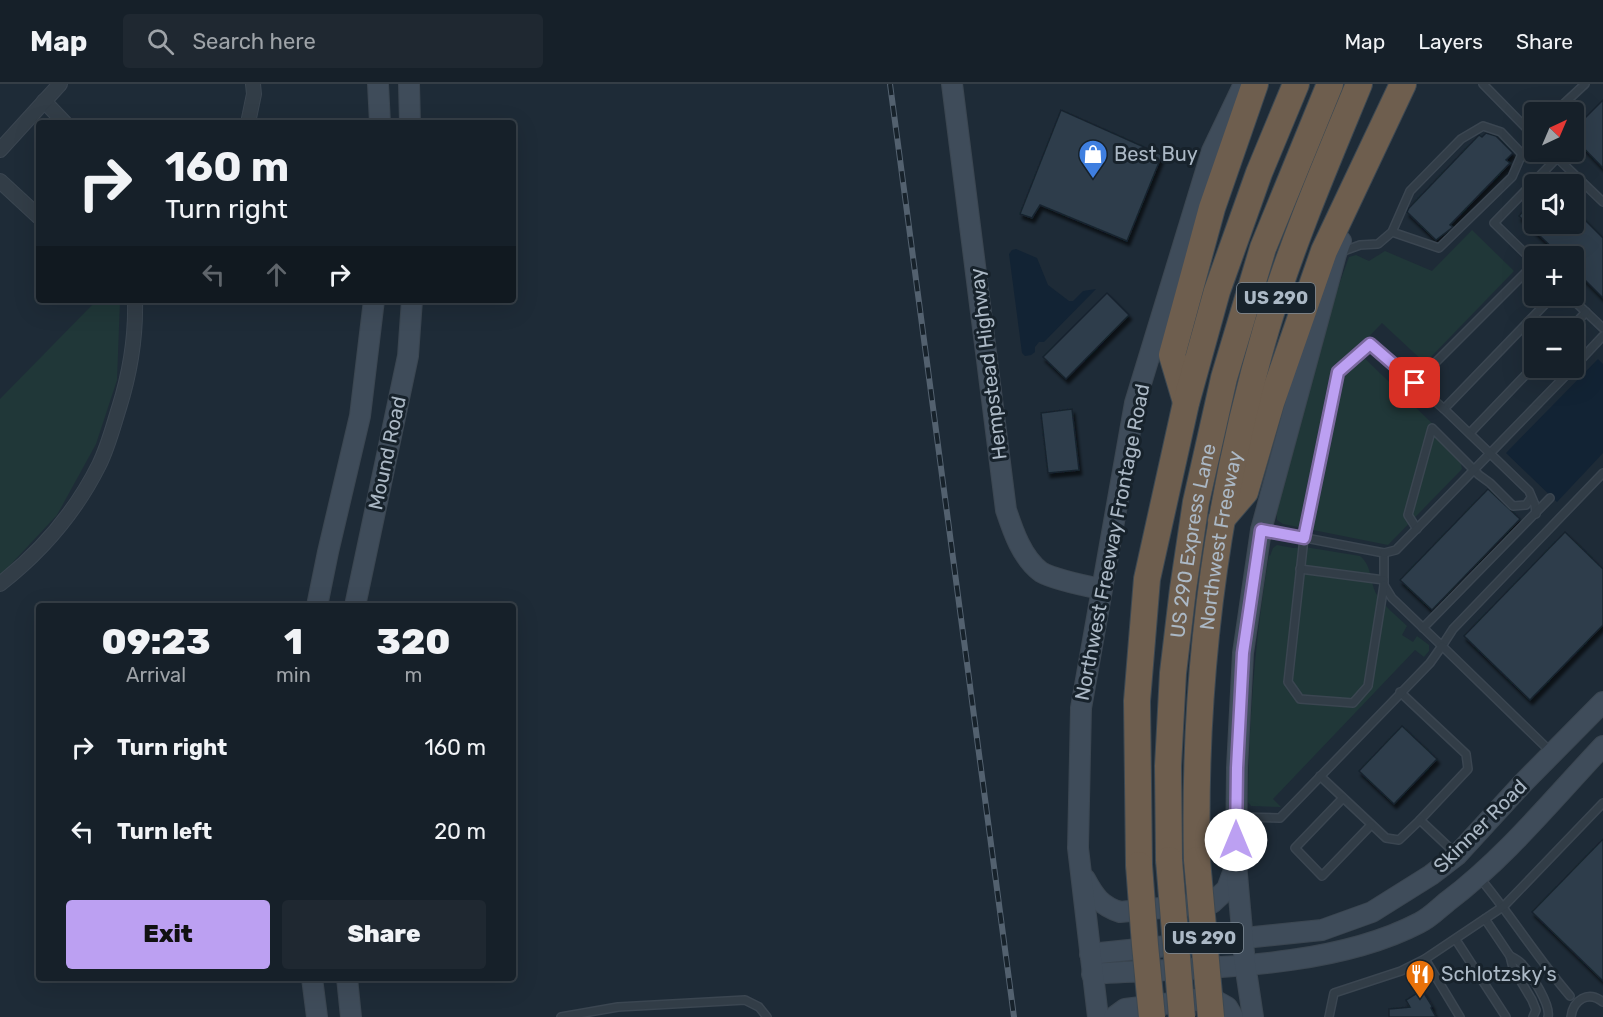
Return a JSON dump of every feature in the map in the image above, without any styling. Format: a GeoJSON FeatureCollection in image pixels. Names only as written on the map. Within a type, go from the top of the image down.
{"type":"FeatureCollection","features":[{"type":"Feature","properties":{"kind":"highway"},"geometry":{"type":"LineString","coordinates":[[1186,403],[1172,354],[1212,208],[1255,84]]}},
{"type":"Feature","properties":{"kind":"highway","name":"US 290"},"geometry":{"type":"LineString","coordinates":[[1152,1017],[1139,865],[1137,701],[1147,579],[1186,403],[1217,291],[1259,173],[1296,84]]}},
{"type":"Feature","properties":{"kind":"highway","name":"US 290 Express Lane"},"geometry":{"type":"LineString","coordinates":[[1182,1017],[1169,860],[1168,766],[1173,673],[1196,502],[1224,378],[1263,248],[1330,84]]}},
{"type":"Feature","properties":{"kind":"highway","name":"Northwest Freeway"},"geometry":{"type":"LineString","coordinates":[[1210,1017],[1197,860],[1196,788],[1201,682],[1221,520],[1240,431],[1268,326],[1305,218],[1359,84]]}},
{"type":"Feature","properties":{"kind":"highway"},"geometry":{"type":"LineString","coordinates":[[1221,520],[1245,492],[1271,403],[1324,251],[1404,84]]}},
{"type":"Feature","properties":{"kind":"street"},"geometry":{"type":"LineString","coordinates":[[0,150],[60,84]]}},
{"type":"Feature","properties":{"kind":"street"},"geometry":{"type":"LineString","coordinates":[[249,120],[254,94],[253,84]]}},
{"type":"Feature","properties":{"kind":"street"},"geometry":{"type":"LineString","coordinates":[[378,84],[380,120]]}},
{"type":"Feature","properties":{"kind":"street"},"geometry":{"type":"LineString","coordinates":[[409,84],[410,120]]}},
{"type":"Feature","properties":{"kind":"street","name":"Hempstead Highway"},"geometry":{"type":"LineString","coordinates":[[952,84],[1006,510],[1016,537],[1027,556],[1042,572],[1101,589]]}},
{"type":"Feature","properties":{"kind":"street","name":"Northwest Freeway Frontage Road"},"geometry":{"type":"LineString","coordinates":[[1098,1017],[1078,848],[1081,708],[1135,403],[1212,151],[1244,84]]}},
{"type":"Feature","properties":{"kind":"street"},"geometry":{"type":"LineString","coordinates":[[1253,1017],[1245,964],[1236,863],[1236,817],[1243,653],[1261,530],[1336,254],[1404,84]]}},
{"type":"Feature","properties":{"kind":"street"},"geometry":{"type":"LineString","coordinates":[[44,101],[62,120]]}},
{"type":"Feature","properties":{"kind":"street"},"geometry":{"type":"LineString","coordinates":[[0,181],[36,214]]}},
{"type":"Feature","properties":{"kind":"street"},"geometry":{"type":"LineString","coordinates":[[0,584],[56,530],[79,501],[100,463],[125,389],[133,354],[135,303]]}},
{"type":"Feature","properties":{"kind":"street","name":"Mound Road"},"geometry":{"type":"LineString","coordinates":[[318,603],[360,416],[374,303]]}},
{"type":"Feature","properties":{"kind":"street","name":"Mound Road"},"geometry":{"type":"LineString","coordinates":[[356,603],[408,356],[412,303]]}},
{"type":"Feature","properties":{"kind":"street","name":"Skinner Road"},"geometry":{"type":"LineString","coordinates":[[1090,954],[1322,930],[1372,912],[1431,875],[1457,855],[1603,702]]}},
{"type":"Feature","properties":{"kind":"street","name":"Skinner Road"},"geometry":{"type":"LineString","coordinates":[[1092,974],[1245,964],[1316,956],[1372,942],[1421,922],[1479,877],[1603,746]]}},
{"type":"Feature","properties":{"kind":"street"},"geometry":{"type":"LineString","coordinates":[[1457,855],[1479,877]]}},
{"type":"Feature","properties":{"kind":"street"},"geometry":{"type":"LineString","coordinates":[[1081,871],[1095,899],[1120,912],[1212,903],[1227,889],[1236,863]]}},
{"type":"Feature","properties":{"kind":"street"},"geometry":{"type":"LineString","coordinates":[[312,981],[317,1017]]}},
{"type":"Feature","properties":{"kind":"street"},"geometry":{"type":"LineString","coordinates":[[347,981],[351,1017]]}},
{"type":"Feature","properties":{"kind":"street"},"geometry":{"type":"LineString","coordinates":[[1114,1017],[1125,1009],[1211,998],[1227,1007],[1233,1017]]}},
{"type":"Feature","properties":{"kind":"lane"},"geometry":{"type":"LineString","coordinates":[[1483,84],[1524,124]]}},
{"type":"Feature","properties":{"kind":"lane"},"geometry":{"type":"LineString","coordinates":[[1566,102],[1585,84]]}},
{"type":"Feature","properties":{"kind":"lane"},"geometry":{"type":"LineString","coordinates":[[1336,254],[1360,245],[1378,244],[1392,232],[1410,191],[1461,139],[1483,126],[1501,132],[1522,154],[1512,177],[1439,248],[1392,232]]}},
{"type":"Feature","properties":{"kind":"lane"},"geometry":{"type":"LineString","coordinates":[[1524,253],[1494,223],[1553,162]]}},
{"type":"Feature","properties":{"kind":"lane"},"geometry":{"type":"LineString","coordinates":[[1561,162],[1603,202]]}},
{"type":"Feature","properties":{"kind":"lane"},"geometry":{"type":"LineString","coordinates":[[1415,383],[1524,273]]}},
{"type":"Feature","properties":{"kind":"lane"},"geometry":{"type":"LineString","coordinates":[[1444,409],[1543,306]]}},
{"type":"Feature","properties":{"kind":"lane"},"geometry":{"type":"LineString","coordinates":[[1580,306],[1603,328]]}},
{"type":"Feature","properties":{"kind":"lane"},"geometry":{"type":"LineString","coordinates":[[1580,318],[1586,312]]}},
{"type":"Feature","properties":{"kind":"lane"},"geometry":{"type":"LineString","coordinates":[[1584,356],[1603,336]]}},
{"type":"Feature","properties":{"kind":"lane"},"geometry":{"type":"LineString","coordinates":[[1384,553],[1384,582],[1368,686],[1353,704],[1299,699],[1288,682],[1304,538],[1338,372],[1370,344],[1470,433],[1529,491],[1536,514]]}},
{"type":"Feature","properties":{"kind":"lane"},"geometry":{"type":"LineString","coordinates":[[1470,433],[1524,376]]}},
{"type":"Feature","properties":{"kind":"lane"},"geometry":{"type":"LineString","coordinates":[[1261,530],[1384,553],[1396,550],[1562,378]]}},
{"type":"Feature","properties":{"kind":"lane"},"geometry":{"type":"LineString","coordinates":[[1417,529],[1408,515],[1432,428],[1513,506],[1526,505],[1531,498]]}},
{"type":"Feature","properties":{"kind":"lane"},"geometry":{"type":"LineString","coordinates":[[1236,817],[1280,818],[1430,663],[1453,629],[1603,473]]}},
{"type":"Feature","properties":{"kind":"lane"},"geometry":{"type":"LineString","coordinates":[[1423,628],[1550,498]]}},
{"type":"Feature","properties":{"kind":"lane"},"geometry":{"type":"LineString","coordinates":[[1300,569],[1384,582]]}},
{"type":"Feature","properties":{"kind":"lane"},"geometry":{"type":"LineString","coordinates":[[1384,582],[1392,598],[1553,754]]}},
{"type":"Feature","properties":{"kind":"lane"},"geometry":{"type":"LineString","coordinates":[[1320,776],[1386,838],[1399,840],[1420,820],[1468,769],[1466,754],[1400,692]]}},
{"type":"Feature","properties":{"kind":"lane"},"geometry":{"type":"LineString","coordinates":[[1343,798],[1294,848],[1322,876],[1371,825]]}},
{"type":"Feature","properties":{"kind":"lane"},"geometry":{"type":"LineString","coordinates":[[1329,1017],[1334,993],[1401,971],[1425,959],[1504,906],[1603,803]]}},
{"type":"Feature","properties":{"kind":"lane"},"geometry":{"type":"LineString","coordinates":[[1420,820],[1457,855]]}},
{"type":"Feature","properties":{"kind":"lane"},"geometry":{"type":"LineString","coordinates":[[1479,877],[1504,906],[1552,975],[1576,1003]]}},
{"type":"Feature","properties":{"kind":"lane"},"geometry":{"type":"LineString","coordinates":[[1485,919],[1510,956],[1513,968],[1532,1000],[1536,1010],[1533,1017]]}},
{"type":"Feature","properties":{"kind":"lane"},"geometry":{"type":"LineString","coordinates":[[1456,939],[1506,1017]]}},
{"type":"Feature","properties":{"kind":"lane"},"geometry":{"type":"LineString","coordinates":[[1510,956],[1522,964],[1544,999],[1550,1011],[1548,1017]]}},
{"type":"Feature","properties":{"kind":"lane"},"geometry":{"type":"LineString","coordinates":[[1425,959],[1460,1017]]}},
{"type":"Feature","properties":{"kind":"lane"},"geometry":{"type":"LineString","coordinates":[[1571,1017],[1576,1003],[1591,996],[1602,1001]]}},
{"type":"Feature","properties":{"kind":"lane"},"geometry":{"type":"LineString","coordinates":[[561,1017],[618,1007],[745,1000],[759,1007],[767,1017]]}},
{"type":"Feature","properties":{"kind":"green space"},"geometry":{"type":"Polygon","coordinates":[[[1472,230],[1514,271],[1425,363],[1382,323],[1356,350],[1467,457],[1461,463],[1462,469],[1388,545],[1283,524],[1277,520],[1276,509],[1317,345],[1349,257],[1356,255],[1369,261],[1385,251],[1432,271],[1472,230]]]}},
{"type":"Feature","properties":{"kind":"green space"},"geometry":{"type":"Polygon","coordinates":[[[94,303],[120,303],[117,380],[96,444],[57,515],[0,576],[0,399],[94,303]]]}},
{"type":"Feature","properties":{"kind":"green space"},"geometry":{"type":"Polygon","coordinates":[[[1277,545],[1360,556],[1369,569],[1377,595],[1407,626],[1402,635],[1413,642],[1417,636],[1429,645],[1429,651],[1424,657],[1415,650],[1273,799],[1281,807],[1251,806],[1248,802],[1251,709],[1256,648],[1269,555],[1277,545]]]}},
{"type":"Feature","properties":{"kind":"water"},"geometry":{"type":"Polygon","coordinates":[[[1016,249],[1037,258],[1048,285],[1069,301],[1073,301],[1083,291],[1096,289],[1044,342],[1039,342],[1035,347],[1035,352],[1025,356],[1022,353],[1009,254],[1016,249]]]}},
{"type":"Feature","properties":{"kind":"water"},"geometry":{"type":"Polygon","coordinates":[[[1598,359],[1603,364],[1603,453],[1557,502],[1506,453],[1579,378],[1584,378],[1584,373],[1598,359]]]}},
{"type":"Feature","properties":{"kind":"building"},"geometry":{"type":"Polygon","coordinates":[[[1603,100],[1603,168],[1584,148],[1584,119],[1603,100]]]}},
{"type":"Feature","properties":{"kind":"building","name":"Best Buy"},"geometry":{"type":"Polygon","coordinates":[[[1061,110],[1162,155],[1127,241],[1040,205],[1032,218],[1020,214],[1061,110]]]}},
{"type":"Feature","properties":{"kind":"building"},"geometry":{"type":"Polygon","coordinates":[[[1486,133],[1496,136],[1513,153],[1506,160],[1510,163],[1450,225],[1453,227],[1436,240],[1407,212],[1479,135],[1482,137],[1486,133]]]}},
{"type":"Feature","properties":{"kind":"building"},"geometry":{"type":"Polygon","coordinates":[[[1524,210],[1524,221],[1519,216],[1524,210]]]}},
{"type":"Feature","properties":{"kind":"building"},"geometry":{"type":"Polygon","coordinates":[[[1584,219],[1603,238],[1603,298],[1584,279],[1584,246],[1550,246],[1538,234],[1584,234],[1584,219]]]}},
{"type":"Feature","properties":{"kind":"building"},"geometry":{"type":"Polygon","coordinates":[[[1107,293],[1129,315],[1066,379],[1043,357],[1107,293]]]}},
{"type":"Feature","properties":{"kind":"building"},"geometry":{"type":"Polygon","coordinates":[[[1072,409],[1079,470],[1048,473],[1041,413],[1072,409]]]}},
{"type":"Feature","properties":{"kind":"building"},"geometry":{"type":"Polygon","coordinates":[[[1488,489],[1520,519],[1432,610],[1400,580],[1488,489]]]}},
{"type":"Feature","properties":{"kind":"building"},"geometry":{"type":"Polygon","coordinates":[[[1565,532],[1603,569],[1603,625],[1530,700],[1464,636],[1565,532]]]}},
{"type":"Feature","properties":{"kind":"building"},"geometry":{"type":"Polygon","coordinates":[[[1402,726],[1437,759],[1394,804],[1359,771],[1402,726]]]}},
{"type":"Feature","properties":{"kind":"building"},"geometry":{"type":"Polygon","coordinates":[[[1603,839],[1603,981],[1532,912],[1603,839]]]}},
{"type":"Feature","properties":{"kind":"building"},"geometry":{"type":"Polygon","coordinates":[[[1422,990],[1436,1017],[1389,1017],[1389,1009],[1410,1007],[1406,1000],[1422,990]]]}},
{"type":"Feature","properties":{"kind":"railway"},"geometry":{"type":"LineString","coordinates":[[890,84],[1014,1017]]}},
{"type":"Feature","properties":{"kind":"place","name":"Best Buy"},"geometry":{"type":"Point","coordinates":[1093,180]}},
{"type":"Feature","properties":{"kind":"place","name":"Schlotzsky's"},"geometry":{"type":"Point","coordinates":[1420,1000]}},
{"type":"Feature","properties":{"kind":"route"},"geometry":{"type":"LineString","coordinates":[[1236,840],[1243,653],[1261,530],[1304,538],[1338,372],[1370,344],[1415,383]]}}]}
